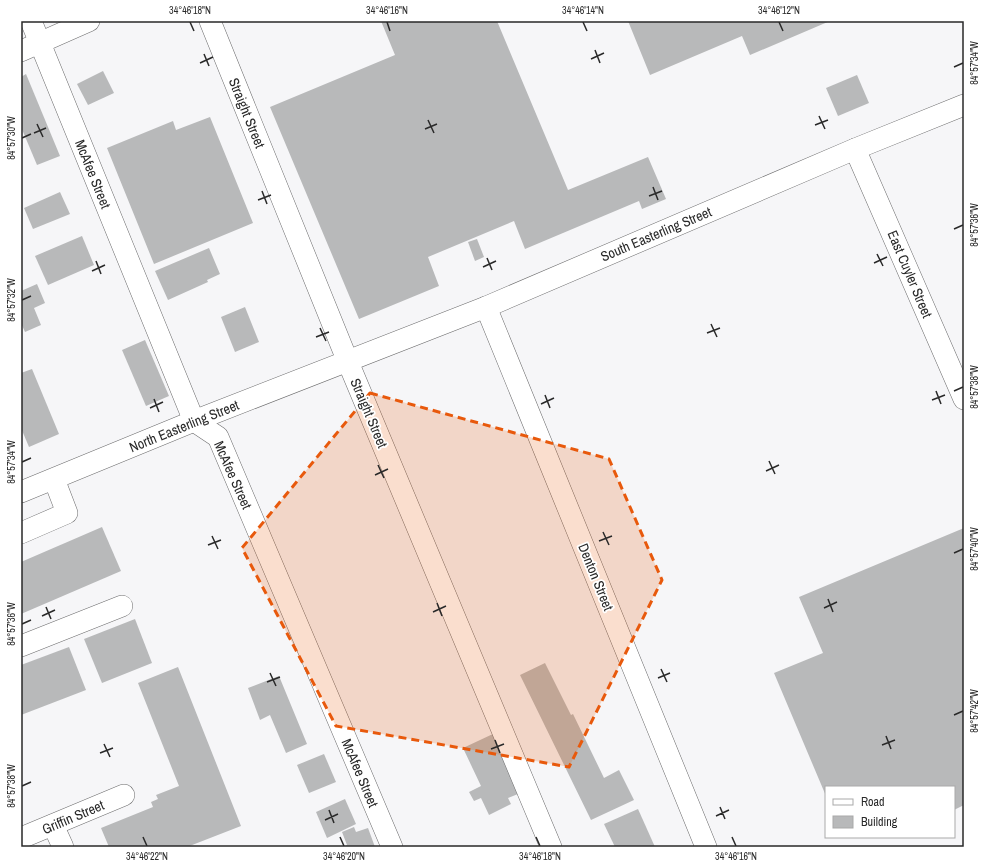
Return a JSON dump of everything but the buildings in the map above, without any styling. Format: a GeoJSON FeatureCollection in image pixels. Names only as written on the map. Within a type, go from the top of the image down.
{"type":"FeatureCollection","features":[{"type":"Feature","properties":{"kind":"street","name":"McAfee Street"},"geometry":{"type":"LineString","coordinates":[[31,21],[194,421],[218,437],[392,847]]}},
{"type":"Feature","properties":{"kind":"street"},"geometry":{"type":"LineString","coordinates":[[21,51],[89,21]]}},
{"type":"Feature","properties":{"kind":"street","name":"Straight Street"},"geometry":{"type":"LineString","coordinates":[[210,21],[348,362],[552,847]]}},
{"type":"Feature","properties":{"kind":"street","name":"South Easterling Street"},"geometry":{"type":"LineString","coordinates":[[348,362],[486,307],[855,149],[964,105]]}},
{"type":"Feature","properties":{"kind":"street","name":"East Cuyler Street"},"geometry":{"type":"LineString","coordinates":[[855,149],[964,399]]}},
{"type":"Feature","properties":{"kind":"street","name":"Denton Street"},"geometry":{"type":"LineString","coordinates":[[486,307],[706,847]]}},
{"type":"Feature","properties":{"kind":"street","name":"North Easterling Street"},"geometry":{"type":"LineString","coordinates":[[21,492],[194,421],[348,362]]}},
{"type":"Feature","properties":{"kind":"street"},"geometry":{"type":"LineString","coordinates":[[21,533],[67,514],[54,478]]}},
{"type":"Feature","properties":{"kind":"street"},"geometry":{"type":"LineString","coordinates":[[21,646],[122,606]]}},
{"type":"Feature","properties":{"kind":"street","name":"Griffin Street"},"geometry":{"type":"LineString","coordinates":[[21,838],[124,795]]}},
{"type":"Feature","properties":{"kind":"street"},"geometry":{"type":"LineString","coordinates":[[53,825],[63,847]]}},
{"type":"Feature","properties":{"kind":"highlighted area"},"geometry":{"type":"Polygon","coordinates":[[[370,393],[609,459],[662,580],[569,767],[336,726],[242,548],[370,393]]]}}]}
